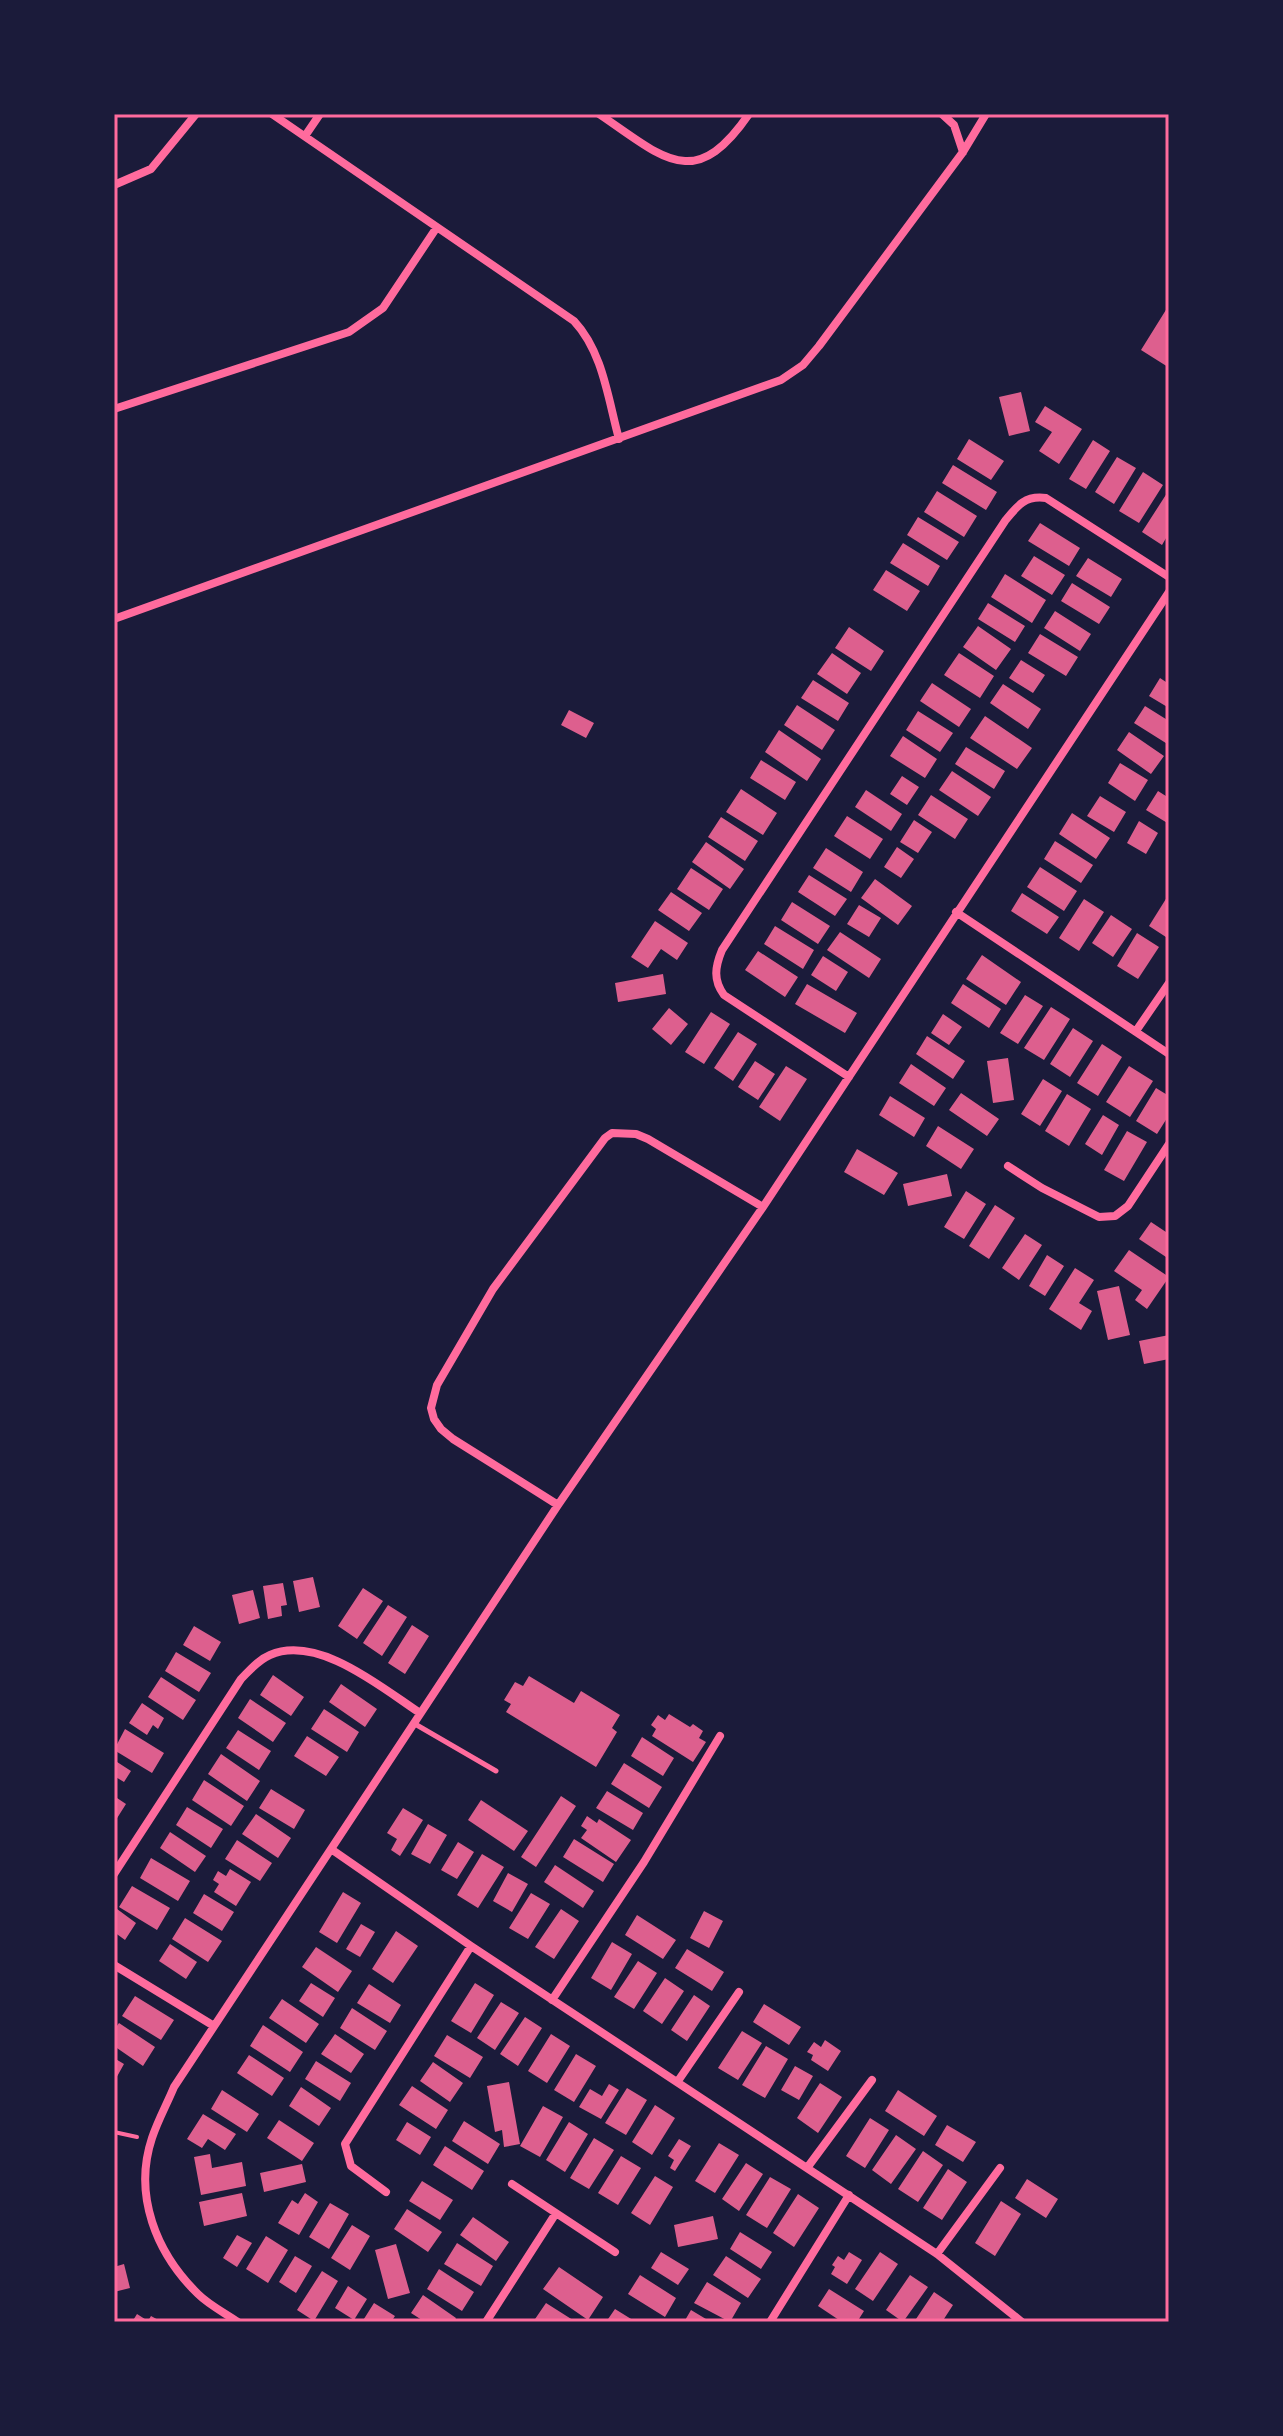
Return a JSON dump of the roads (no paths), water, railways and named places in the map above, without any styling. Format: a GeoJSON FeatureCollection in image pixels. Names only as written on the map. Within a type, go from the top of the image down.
{"type":"FeatureCollection","features":[{"type":"Feature","properties":{"kind":"street"},"geometry":{"type":"LineString","coordinates":[[114,185],[151,169],[196,114]]}},
{"type":"Feature","properties":{"kind":"street"},"geometry":{"type":"LineString","coordinates":[[272,114],[574,321],[588,336],[596,354],[619,439]]}},
{"type":"Feature","properties":{"kind":"street"},"geometry":{"type":"LineString","coordinates":[[305,136],[320,114]]}},
{"type":"Feature","properties":{"kind":"street"},"geometry":{"type":"LineString","coordinates":[[599,114],[660,155],[676,161],[695,162],[719,151],[749,114]]}},
{"type":"Feature","properties":{"kind":"street"},"geometry":{"type":"LineString","coordinates":[[942,114],[954,125],[963,152]]}},
{"type":"Feature","properties":{"kind":"street"},"geometry":{"type":"LineString","coordinates":[[114,619],[781,380],[803,365],[963,152],[986,114]]}},
{"type":"Feature","properties":{"kind":"street"},"geometry":{"type":"LineString","coordinates":[[114,409],[349,332],[383,308],[437,227]]}},
{"type":"Feature","properties":{"kind":"street"},"geometry":{"type":"LineString","coordinates":[[849,1077],[724,995],[717,985],[715,974],[722,950],[1005,521],[1025,500],[1046,498],[1169,577]]}},
{"type":"Feature","properties":{"kind":"street"},"geometry":{"type":"LineString","coordinates":[[238,2322],[199,2296],[179,2272],[153,2229],[145,2183],[151,2140],[174,2087],[558,1505],[763,1207],[1169,592]]}},
{"type":"Feature","properties":{"kind":"street"},"geometry":{"type":"LineString","coordinates":[[956,912],[1169,1054]]}},
{"type":"Feature","properties":{"kind":"street"},"geometry":{"type":"LineString","coordinates":[[1136,1031],[1169,983]]}},
{"type":"Feature","properties":{"kind":"street"},"geometry":{"type":"LineString","coordinates":[[558,1505],[453,1439],[434,1419],[431,1408],[437,1385],[493,1289],[605,1138],[612,1133],[636,1134],[648,1139],[763,1207]]}},
{"type":"Feature","properties":{"kind":"street"},"geometry":{"type":"LineString","coordinates":[[1008,1166],[1042,1188],[1099,1217],[1115,1216],[1128,1206],[1169,1144]]}},
{"type":"Feature","properties":{"kind":"street"},"geometry":{"type":"LineString","coordinates":[[114,1874],[241,1679],[270,1655],[282,1651],[326,1656],[341,1662],[420,1713]]}},
{"type":"Feature","properties":{"kind":"street"},"geometry":{"type":"LineString","coordinates":[[552,2000],[644,1862],[720,1736]]}},
{"type":"Feature","properties":{"kind":"street"},"geometry":{"type":"LineString","coordinates":[[331,1849],[471,1946],[937,2254],[1022,2322]]}},
{"type":"Feature","properties":{"kind":"street"},"geometry":{"type":"LineString","coordinates":[[386,2192],[351,2166],[345,2144],[471,1946]]}},
{"type":"Feature","properties":{"kind":"street"},"geometry":{"type":"LineString","coordinates":[[114,1965],[214,2026]]}},
{"type":"Feature","properties":{"kind":"street"},"geometry":{"type":"LineString","coordinates":[[678,2081],[739,1992]]}},
{"type":"Feature","properties":{"kind":"street"},"geometry":{"type":"LineString","coordinates":[[807,2168],[872,2080]]}},
{"type":"Feature","properties":{"kind":"street"},"geometry":{"type":"LineString","coordinates":[[937,2254],[1000,2168]]}},
{"type":"Feature","properties":{"kind":"street"},"geometry":{"type":"LineString","coordinates":[[512,2184],[615,2252]]}},
{"type":"Feature","properties":{"kind":"street"},"geometry":{"type":"LineString","coordinates":[[770,2322],[849,2195]]}},
{"type":"Feature","properties":{"kind":"street"},"geometry":{"type":"LineString","coordinates":[[486,2322],[556,2213]]}},
{"type":"Feature","properties":{"kind":"lane"},"geometry":{"type":"LineString","coordinates":[[414,1723],[496,1771]]}}]}
